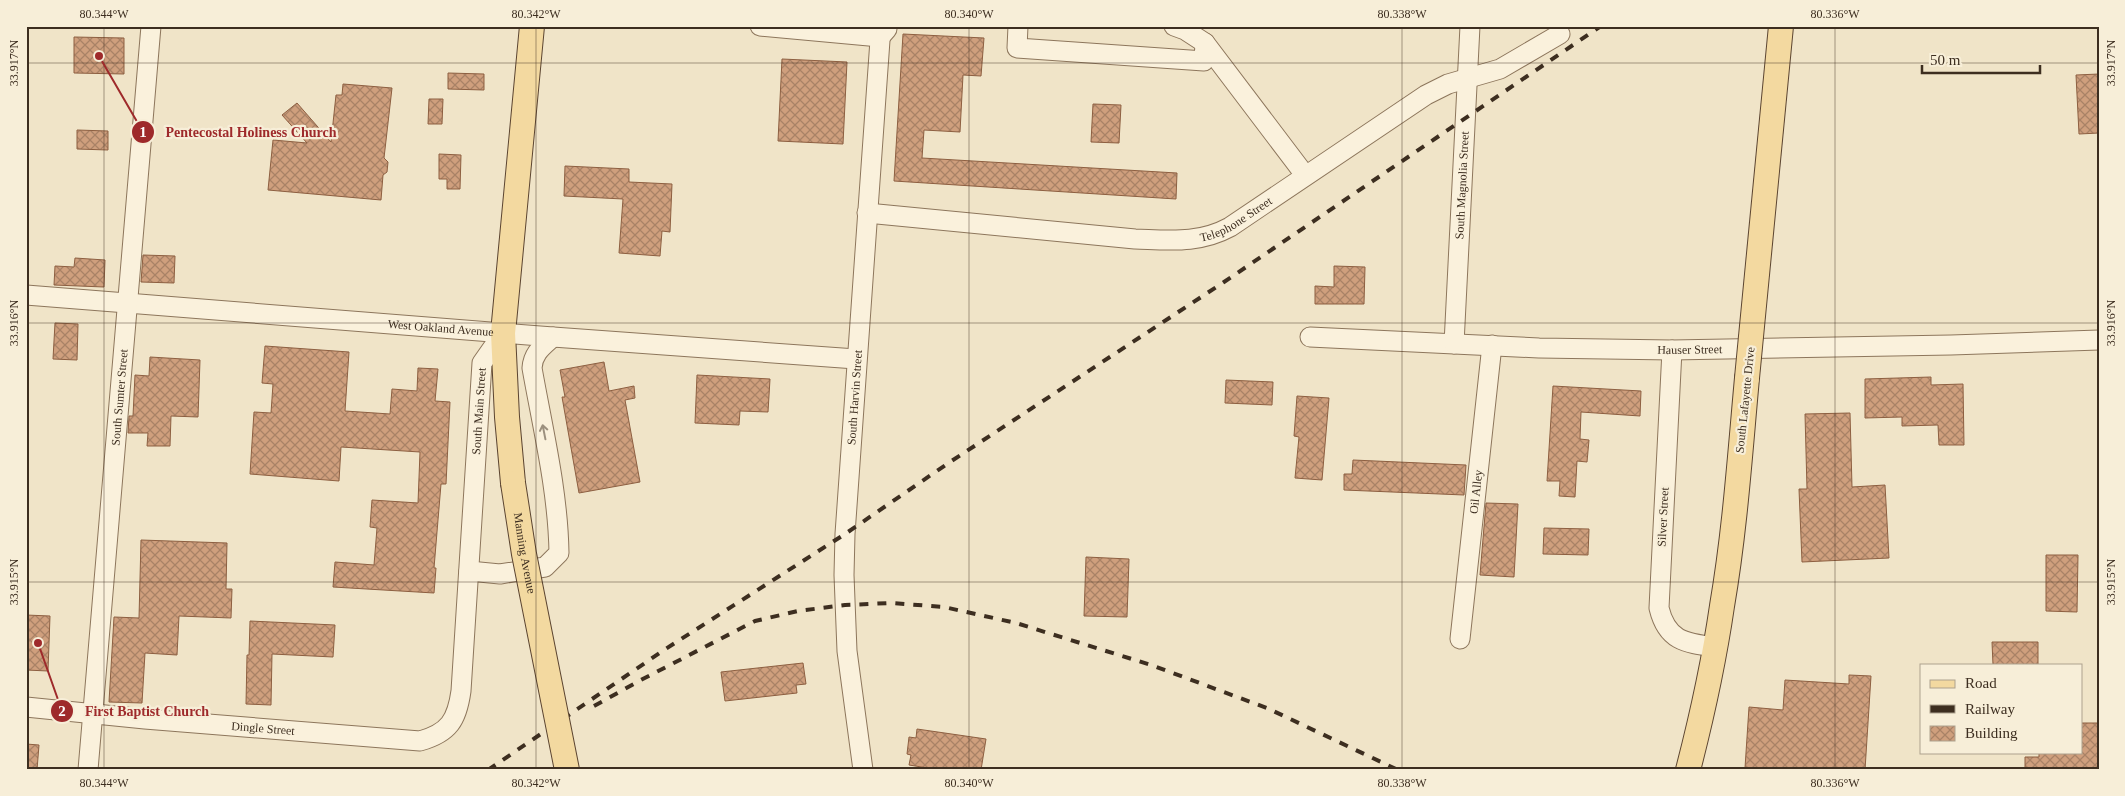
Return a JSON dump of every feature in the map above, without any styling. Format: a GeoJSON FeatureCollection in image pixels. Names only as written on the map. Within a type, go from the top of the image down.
{"type":"FeatureCollection","features":[{"type":"Feature","properties":{"kind":"main road"},"geometry":{"type":"LineString","coordinates":[[504,333],[532,26]]}},
{"type":"Feature","properties":{"kind":"main road","name":"South Lafayette Drive"},"geometry":{"type":"LineString","coordinates":[[1688,770],[1715,647],[1730,547],[1781,26]]}},
{"type":"Feature","properties":{"kind":"main road","name":"Manning Avenue"},"geometry":{"type":"LineString","coordinates":[[504,333],[507,416],[513,483],[524,554],[567,770]]}},
{"type":"Feature","properties":{"kind":"street","name":"South Sumter Street"},"geometry":{"type":"LineString","coordinates":[[88,770],[151,26]]}},
{"type":"Feature","properties":{"kind":"street"},"geometry":{"type":"LineString","coordinates":[[760,26],[884,30]]}},
{"type":"Feature","properties":{"kind":"street"},"geometry":{"type":"LineString","coordinates":[[1018,26],[1017,48],[1204,61],[1205,43]]}},
{"type":"Feature","properties":{"kind":"street"},"geometry":{"type":"LineString","coordinates":[[1174,26],[1185,30],[1205,43],[1305,176]]}},
{"type":"Feature","properties":{"kind":"street","name":"South Magnolia Street"},"geometry":{"type":"LineString","coordinates":[[1454,344],[1470,26]]}},
{"type":"Feature","properties":{"kind":"street","name":"South Harvin Street"},"geometry":{"type":"LineString","coordinates":[[863,770],[848,651],[844,575],[856,359],[884,30]]}},
{"type":"Feature","properties":{"kind":"street","name":"Telephone Street"},"geometry":{"type":"LineString","coordinates":[[867,213],[1135,239],[1176,240],[1205,238],[1230,227],[1426,95],[1448,84],[1500,69],[1560,34]]}},
{"type":"Feature","properties":{"kind":"street","name":"West Oakland Avenue"},"geometry":{"type":"LineString","coordinates":[[26,295],[856,359]]}},
{"type":"Feature","properties":{"kind":"street","name":"South Main Street"},"geometry":{"type":"LineString","coordinates":[[438,734],[455,718],[458,709],[482,363],[504,333]]}},
{"type":"Feature","properties":{"kind":"street"},"geometry":{"type":"LineString","coordinates":[[469,572],[500,574],[545,567],[559,553],[553,480],[532,368],[533,358],[537,351],[553,337]]}},
{"type":"Feature","properties":{"kind":"street","name":"Hauser Street"},"geometry":{"type":"LineString","coordinates":[[1310,337],[1492,346],[1672,350],[1951,345],[2099,340]]}},
{"type":"Feature","properties":{"kind":"street","name":"Oil Alley"},"geometry":{"type":"LineString","coordinates":[[1460,639],[1492,346]]}},
{"type":"Feature","properties":{"kind":"street","name":"Silver Street"},"geometry":{"type":"LineString","coordinates":[[1672,350],[1658,592],[1659,608],[1662,619],[1674,636],[1683,641],[1715,647]]}},
{"type":"Feature","properties":{"kind":"street","name":"Dingle Street"},"geometry":{"type":"LineString","coordinates":[[26,707],[420,741],[438,734]]}},
{"type":"Feature","properties":{"kind":"building"},"geometry":{"type":"Polygon","coordinates":[[[903,34],[984,38],[981,76],[963,75],[960,132],[924,130],[922,158],[1177,173],[1176,199],[894,181],[903,34]]]}},
{"type":"Feature","properties":{"kind":"building"},"geometry":{"type":"Polygon","coordinates":[[[74,37],[124,38],[124,74],[74,73],[74,37]]]}},
{"type":"Feature","properties":{"kind":"building"},"geometry":{"type":"Polygon","coordinates":[[[782,59],[847,62],[843,144],[778,141],[782,59]]]}},
{"type":"Feature","properties":{"kind":"building"},"geometry":{"type":"Polygon","coordinates":[[[448,73],[484,74],[484,90],[448,89],[448,73]]]}},
{"type":"Feature","properties":{"kind":"building"},"geometry":{"type":"Polygon","coordinates":[[[2099,74],[2099,133],[2079,134],[2076,75],[2099,74]]]}},
{"type":"Feature","properties":{"kind":"building"},"geometry":{"type":"Polygon","coordinates":[[[343,84],[392,88],[384,158],[388,162],[387,172],[383,175],[381,200],[268,190],[273,140],[307,143],[282,115],[297,103],[331,142],[336,95],[342,95],[343,84]]]}},
{"type":"Feature","properties":{"kind":"building"},"geometry":{"type":"Polygon","coordinates":[[[429,99],[443,99],[442,124],[428,124],[429,99]]]}},
{"type":"Feature","properties":{"kind":"building"},"geometry":{"type":"Polygon","coordinates":[[[1093,104],[1121,105],[1119,143],[1091,142],[1093,104]]]}},
{"type":"Feature","properties":{"kind":"building"},"geometry":{"type":"Polygon","coordinates":[[[77,130],[108,131],[108,150],[77,149],[77,130]]]}},
{"type":"Feature","properties":{"kind":"building"},"geometry":{"type":"Polygon","coordinates":[[[439,154],[461,155],[460,189],[447,189],[447,179],[439,179],[439,154]]]}},
{"type":"Feature","properties":{"kind":"building"},"geometry":{"type":"Polygon","coordinates":[[[565,166],[629,169],[629,182],[672,184],[670,232],[662,231],[660,256],[619,253],[623,199],[564,196],[565,166]]]}},
{"type":"Feature","properties":{"kind":"building"},"geometry":{"type":"Polygon","coordinates":[[[143,255],[175,256],[174,283],[141,282],[143,255]]]}},
{"type":"Feature","properties":{"kind":"building"},"geometry":{"type":"Polygon","coordinates":[[[75,258],[105,260],[104,287],[54,285],[55,266],[74,267],[75,258]]]}},
{"type":"Feature","properties":{"kind":"building"},"geometry":{"type":"Polygon","coordinates":[[[1334,266],[1365,267],[1364,304],[1315,304],[1315,286],[1334,287],[1334,266]]]}},
{"type":"Feature","properties":{"kind":"building"},"geometry":{"type":"Polygon","coordinates":[[[55,323],[78,324],[77,360],[53,359],[55,323]]]}},
{"type":"Feature","properties":{"kind":"building"},"geometry":{"type":"Polygon","coordinates":[[[265,346],[349,352],[345,411],[390,414],[392,389],[417,391],[418,368],[438,369],[435,401],[450,402],[446,484],[441,484],[434,568],[436,568],[434,593],[333,587],[335,562],[374,565],[377,528],[370,527],[372,500],[418,503],[420,452],[341,447],[339,481],[250,474],[254,412],[271,413],[273,384],[262,383],[265,346]]]}},
{"type":"Feature","properties":{"kind":"building"},"geometry":{"type":"Polygon","coordinates":[[[150,357],[200,360],[198,417],[171,416],[170,446],[147,446],[148,433],[128,433],[129,416],[133,416],[135,375],[149,376],[150,357]]]}},
{"type":"Feature","properties":{"kind":"building"},"geometry":{"type":"Polygon","coordinates":[[[604,362],[609,391],[634,386],[635,398],[625,400],[640,482],[579,493],[562,397],[565,397],[560,370],[604,362]]]}},
{"type":"Feature","properties":{"kind":"building"},"geometry":{"type":"Polygon","coordinates":[[[697,375],[770,379],[768,412],[740,411],[739,425],[695,423],[697,375]]]}},
{"type":"Feature","properties":{"kind":"building"},"geometry":{"type":"Polygon","coordinates":[[[1931,377],[1931,385],[1963,384],[1964,445],[1939,445],[1938,425],[1902,426],[1902,417],[1865,418],[1865,379],[1931,377]]]}},
{"type":"Feature","properties":{"kind":"building"},"geometry":{"type":"Polygon","coordinates":[[[1226,380],[1273,382],[1272,405],[1225,403],[1226,380]]]}},
{"type":"Feature","properties":{"kind":"building"},"geometry":{"type":"Polygon","coordinates":[[[1553,386],[1641,391],[1640,416],[1581,412],[1580,439],[1589,440],[1587,462],[1577,461],[1575,497],[1559,496],[1560,481],[1547,481],[1553,386]]]}},
{"type":"Feature","properties":{"kind":"building"},"geometry":{"type":"Polygon","coordinates":[[[1297,396],[1329,398],[1322,480],[1295,478],[1299,437],[1294,436],[1297,396]]]}},
{"type":"Feature","properties":{"kind":"building"},"geometry":{"type":"Polygon","coordinates":[[[1850,413],[1852,487],[1885,485],[1889,558],[1802,562],[1799,489],[1807,489],[1805,414],[1850,413]]]}},
{"type":"Feature","properties":{"kind":"building"},"geometry":{"type":"Polygon","coordinates":[[[1353,460],[1466,465],[1464,495],[1344,490],[1344,474],[1352,474],[1353,460]]]}},
{"type":"Feature","properties":{"kind":"building"},"geometry":{"type":"Polygon","coordinates":[[[1486,503],[1518,504],[1514,577],[1480,575],[1486,503]]]}},
{"type":"Feature","properties":{"kind":"building"},"geometry":{"type":"Polygon","coordinates":[[[1544,528],[1589,529],[1588,555],[1543,554],[1544,528]]]}},
{"type":"Feature","properties":{"kind":"building"},"geometry":{"type":"Polygon","coordinates":[[[141,540],[227,543],[226,589],[232,589],[231,618],[179,616],[177,655],[145,653],[142,703],[109,702],[114,617],[139,618],[141,540]]]}},
{"type":"Feature","properties":{"kind":"building"},"geometry":{"type":"Polygon","coordinates":[[[2046,555],[2078,555],[2077,612],[2046,611],[2046,555]]]}},
{"type":"Feature","properties":{"kind":"building"},"geometry":{"type":"Polygon","coordinates":[[[1086,557],[1129,559],[1127,617],[1084,616],[1086,557]]]}},
{"type":"Feature","properties":{"kind":"building"},"geometry":{"type":"Polygon","coordinates":[[[26,615],[50,616],[48,671],[26,670],[26,615]]]}},
{"type":"Feature","properties":{"kind":"building"},"geometry":{"type":"Polygon","coordinates":[[[250,621],[335,625],[333,657],[272,654],[271,705],[246,704],[250,621]]]}},
{"type":"Feature","properties":{"kind":"building"},"geometry":{"type":"Polygon","coordinates":[[[1992,642],[2038,642],[2038,664],[1993,664],[1992,642]]]}},
{"type":"Feature","properties":{"kind":"building"},"geometry":{"type":"Polygon","coordinates":[[[803,663],[806,684],[796,685],[797,693],[725,701],[721,672],[803,663]]]}},
{"type":"Feature","properties":{"kind":"building"},"geometry":{"type":"Polygon","coordinates":[[[1849,675],[1871,676],[1865,770],[1745,768],[1749,707],[1783,710],[1785,680],[1849,684],[1849,675]]]}},
{"type":"Feature","properties":{"kind":"building"},"geometry":{"type":"Polygon","coordinates":[[[2082,723],[2099,723],[2099,770],[2025,770],[2025,757],[2039,757],[2039,754],[2082,754],[2082,723]]]}},
{"type":"Feature","properties":{"kind":"building"},"geometry":{"type":"Polygon","coordinates":[[[917,729],[986,739],[981,770],[940,770],[909,765],[911,755],[907,754],[909,737],[916,738],[917,729]]]}},
{"type":"Feature","properties":{"kind":"building"},"geometry":{"type":"Polygon","coordinates":[[[26,744],[39,745],[37,770],[26,770],[26,744]]]}},
{"type":"Feature","properties":{"kind":"railway"},"geometry":{"type":"LineString","coordinates":[[488,770],[664,650],[845,534],[947,464],[1224,282],[1601,26]]}},
{"type":"Feature","properties":{"kind":"railway"},"geometry":{"type":"LineString","coordinates":[[594,706],[755,621],[798,611],[845,605],[892,603],[944,607],[1016,623],[1151,665],[1267,708],[1398,770]]}},
{"type":"Feature","properties":{"kind":"place","name":"Pentecostal Holiness Church"},"geometry":{"type":"Point","coordinates":[99,56]}},
{"type":"Feature","properties":{"kind":"place","name":"First Baptist Church"},"geometry":{"type":"Point","coordinates":[38,643]}}]}
